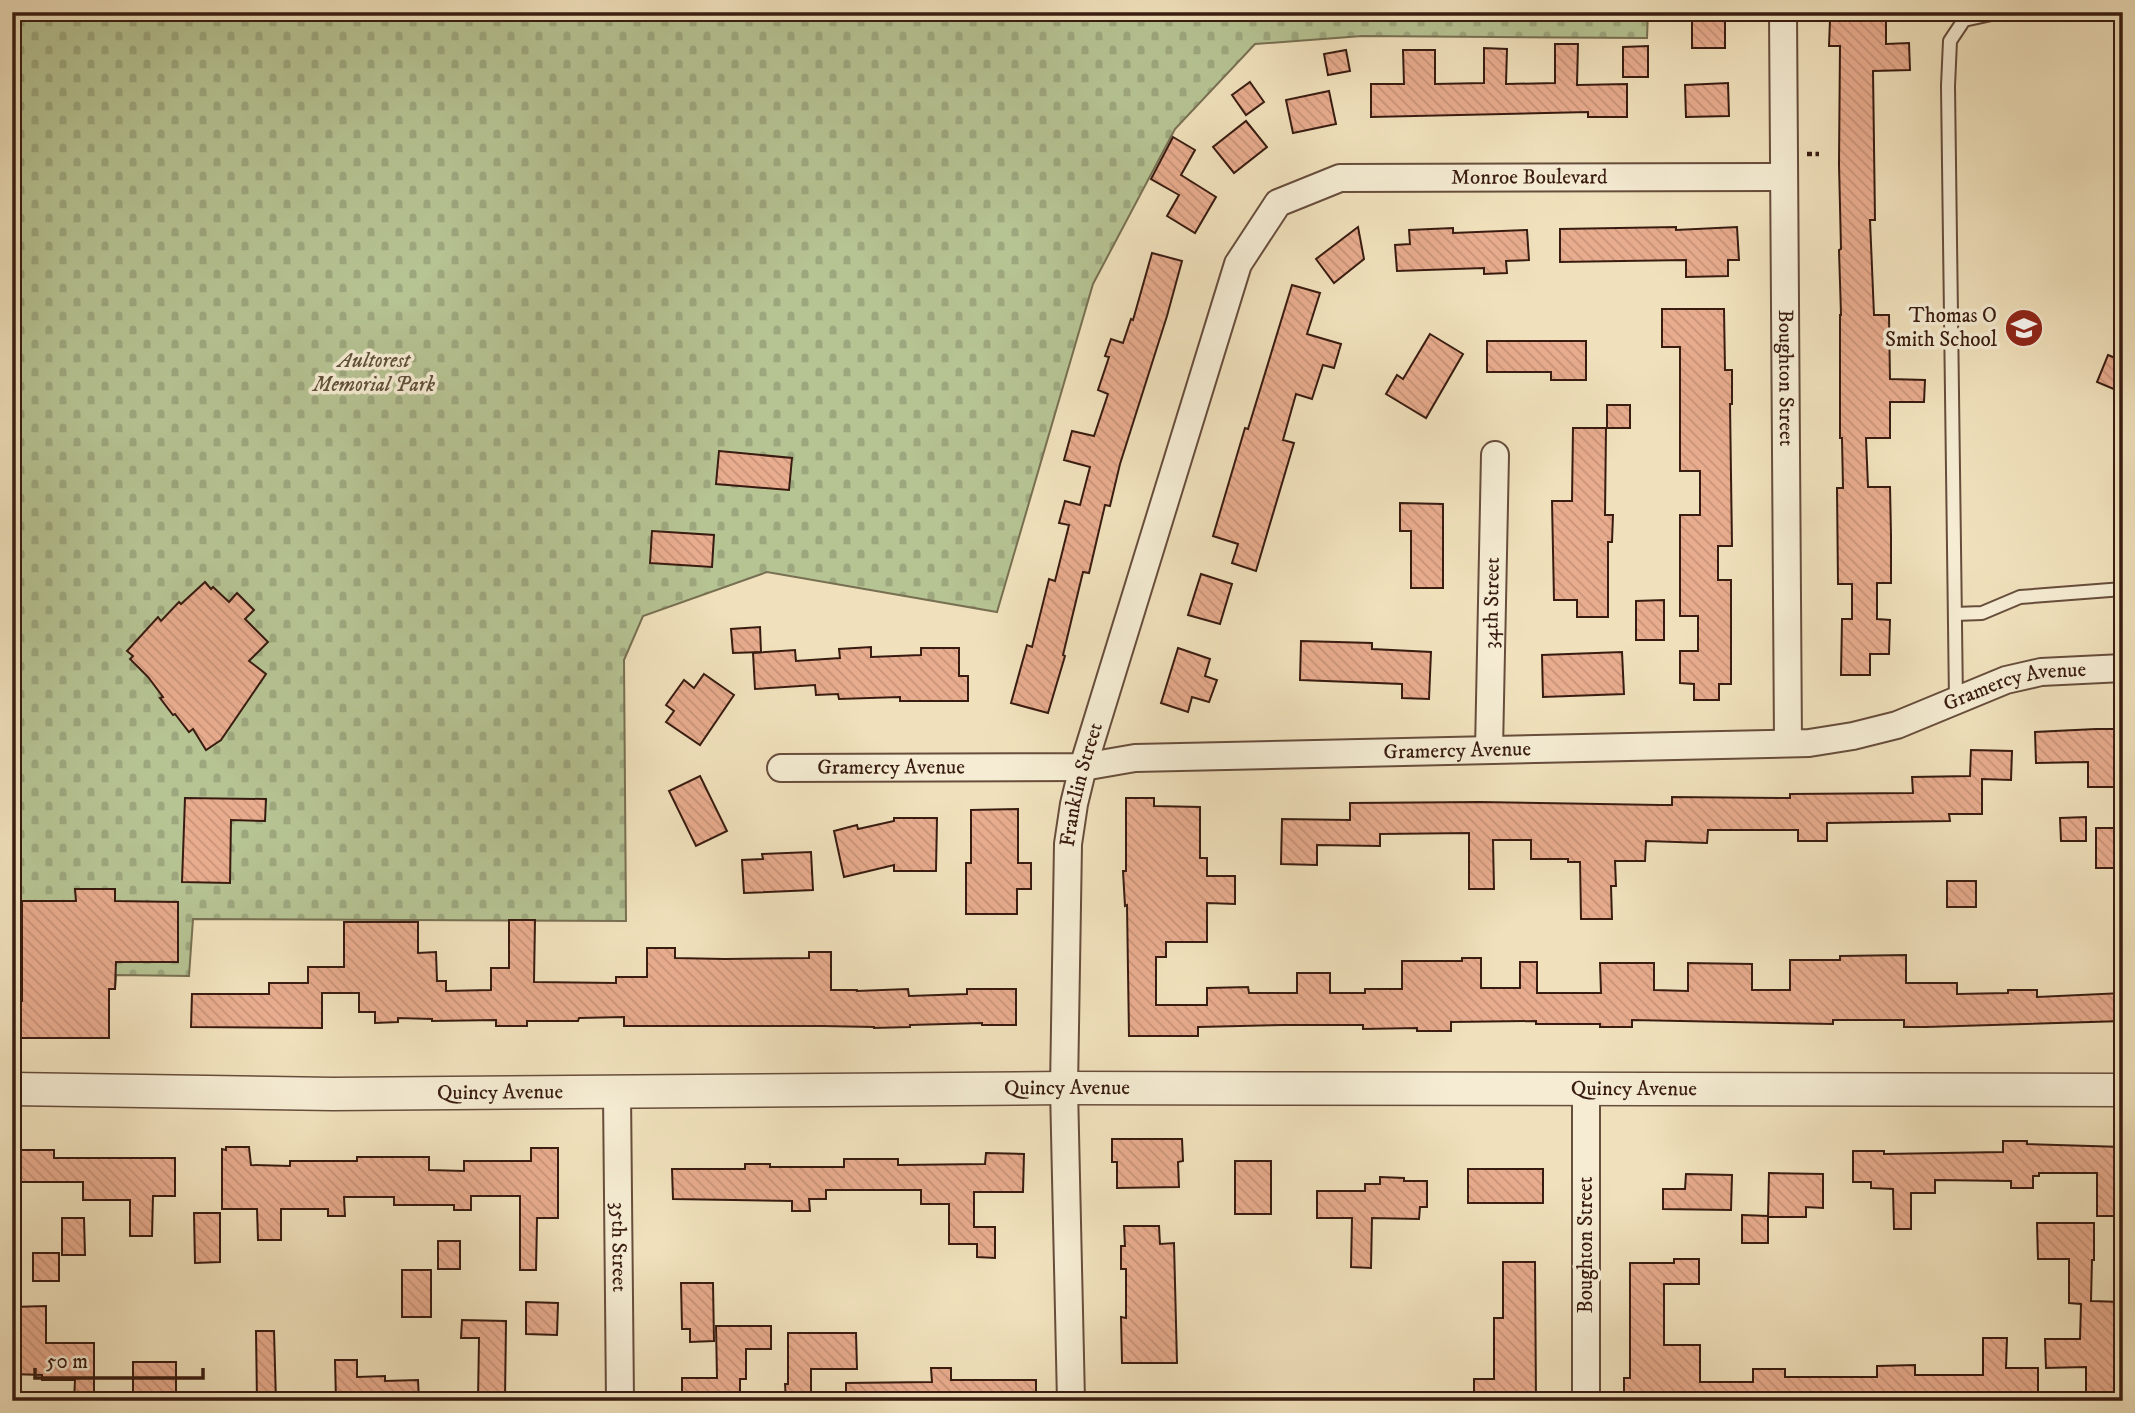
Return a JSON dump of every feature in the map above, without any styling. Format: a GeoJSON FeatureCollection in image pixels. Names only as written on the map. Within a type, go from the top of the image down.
{"type":"FeatureCollection","features":[{"type":"Feature","properties":{"kind":"street","name":"Boughton Street"},"geometry":{"type":"LineString","coordinates":[[1783,12],[1788,743]]}},
{"type":"Feature","properties":{"kind":"street","name":"Monroe Boulevard"},"geometry":{"type":"LineString","coordinates":[[1278,203],[1340,178],[1784,177]]}},
{"type":"Feature","properties":{"kind":"street","name":"Franklin Street"},"geometry":{"type":"LineString","coordinates":[[1071,1401],[1064,1088],[1068,845],[1074,804],[1083,767],[1238,264],[1278,203]]}},
{"type":"Feature","properties":{"kind":"street","name":"34th Street"},"geometry":{"type":"LineString","coordinates":[[1489,750],[1495,455]]}},
{"type":"Feature","properties":{"kind":"street","name":"Gramercy Avenue"},"geometry":{"type":"LineString","coordinates":[[781,768],[1083,767],[1135,758],[1809,743],[1897,725],[2006,680],[2041,672],[2123,668]]}},
{"type":"Feature","properties":{"kind":"street","name":"Quincy Avenue"},"geometry":{"type":"LineString","coordinates":[[12,1089],[333,1094],[1064,1088],[2123,1090]]}},
{"type":"Feature","properties":{"kind":"street","name":"Boughton Street"},"geometry":{"type":"LineString","coordinates":[[1586,1089],[1586,1401]]}},
{"type":"Feature","properties":{"kind":"street","name":"35th Street"},"geometry":{"type":"LineString","coordinates":[[617,1093],[620,1401]]}},
{"type":"Feature","properties":{"kind":"lane"},"geometry":{"type":"LineString","coordinates":[[1956,701],[1948,86],[1950,41],[1964,20],[1996,13],[2017,12]]}},
{"type":"Feature","properties":{"kind":"lane"},"geometry":{"type":"LineString","coordinates":[[1955,614],[1982,613],[2020,597],[2123,589]]}},
{"type":"Feature","properties":{"kind":"green space","name":"Aultorest Memorial Park"},"geometry":{"type":"Polygon","coordinates":[[[12,12],[1648,12],[1647,38],[1362,36],[1255,44],[1175,129],[1093,284],[997,612],[767,572],[643,616],[624,660],[626,921],[193,919],[189,976],[116,975],[115,989],[22,989],[22,965],[12,964],[12,12]]]}},
{"type":"Feature","properties":{"kind":"building"},"geometry":{"type":"Polygon","coordinates":[[[1692,12],[1725,12],[1725,48],[1692,48],[1692,12]]]}},
{"type":"Feature","properties":{"kind":"building"},"geometry":{"type":"Polygon","coordinates":[[[1838,12],[1886,12],[1886,44],[1909,43],[1910,70],[1873,71],[1875,220],[1870,220],[1874,315],[1889,315],[1890,379],[1925,380],[1924,402],[1890,402],[1890,438],[1866,438],[1868,487],[1890,487],[1891,535],[1891,583],[1877,583],[1877,619],[1890,620],[1889,654],[1870,654],[1870,675],[1841,675],[1842,619],[1852,619],[1852,584],[1838,584],[1837,488],[1843,488],[1840,438],[1840,46],[1829,46],[1830,20],[1838,20],[1838,12]]]}},
{"type":"Feature","properties":{"kind":"building"},"geometry":{"type":"Polygon","coordinates":[[[1555,44],[1578,44],[1577,85],[1627,84],[1627,117],[1588,117],[1588,112],[1371,117],[1371,84],[1404,84],[1403,50],[1435,50],[1435,84],[1484,83],[1484,48],[1507,49],[1506,84],[1555,83],[1555,44]]]}},
{"type":"Feature","properties":{"kind":"building"},"geometry":{"type":"Polygon","coordinates":[[[1648,46],[1648,77],[1623,77],[1623,47],[1648,46]]]}},
{"type":"Feature","properties":{"kind":"building"},"geometry":{"type":"Polygon","coordinates":[[[1346,50],[1350,71],[1328,75],[1324,54],[1346,50]]]}},
{"type":"Feature","properties":{"kind":"building"},"geometry":{"type":"Polygon","coordinates":[[[1250,82],[1264,102],[1246,115],[1232,95],[1250,82]]]}},
{"type":"Feature","properties":{"kind":"building"},"geometry":{"type":"Polygon","coordinates":[[[1728,83],[1729,116],[1686,117],[1685,85],[1728,83]]]}},
{"type":"Feature","properties":{"kind":"building"},"geometry":{"type":"Polygon","coordinates":[[[1329,91],[1336,124],[1293,133],[1286,100],[1329,91]]]}},
{"type":"Feature","properties":{"kind":"building"},"geometry":{"type":"Polygon","coordinates":[[[1246,121],[1267,147],[1234,173],[1213,147],[1246,121]]]}},
{"type":"Feature","properties":{"kind":"building"},"geometry":{"type":"Polygon","coordinates":[[[1173,137],[1195,150],[1181,175],[1216,197],[1195,233],[1167,216],[1179,195],[1151,179],[1173,137]]]}},
{"type":"Feature","properties":{"kind":"building"},"geometry":{"type":"Polygon","coordinates":[[[1358,227],[1364,259],[1334,283],[1316,259],[1358,227]]]}},
{"type":"Feature","properties":{"kind":"building"},"geometry":{"type":"Polygon","coordinates":[[[1676,227],[1676,230],[1737,227],[1739,260],[1728,260],[1728,276],[1686,277],[1686,260],[1560,262],[1560,229],[1676,227]]]}},
{"type":"Feature","properties":{"kind":"building"},"geometry":{"type":"Polygon","coordinates":[[[1453,228],[1453,233],[1527,230],[1529,260],[1506,261],[1507,273],[1484,274],[1484,268],[1397,271],[1395,245],[1410,244],[1409,230],[1453,228]]]}},
{"type":"Feature","properties":{"kind":"building"},"geometry":{"type":"Polygon","coordinates":[[[1152,253],[1182,261],[1120,464],[1110,506],[1105,505],[1089,573],[1083,572],[1063,655],[1065,656],[1048,713],[1011,703],[1027,645],[1032,647],[1049,579],[1055,581],[1069,525],[1059,523],[1065,501],[1080,505],[1090,467],[1064,460],[1072,431],[1094,436],[1108,394],[1098,390],[1109,357],[1105,356],[1111,339],[1123,343],[1131,319],[1133,320],[1152,253]]]}},
{"type":"Feature","properties":{"kind":"building"},"geometry":{"type":"Polygon","coordinates":[[[1292,285],[1320,293],[1307,334],[1341,344],[1334,368],[1323,365],[1312,399],[1296,394],[1283,440],[1294,443],[1256,571],[1232,563],[1238,544],[1213,536],[1292,285]]]}},
{"type":"Feature","properties":{"kind":"building"},"geometry":{"type":"Polygon","coordinates":[[[1662,309],[1724,309],[1725,370],[1732,370],[1732,546],[1718,546],[1718,580],[1731,580],[1731,684],[1719,684],[1719,700],[1694,700],[1694,684],[1680,683],[1680,651],[1698,651],[1698,616],[1680,616],[1680,515],[1700,515],[1700,471],[1680,471],[1680,347],[1662,347],[1662,309]]]}},
{"type":"Feature","properties":{"kind":"building"},"geometry":{"type":"Polygon","coordinates":[[[1430,334],[1463,354],[1426,418],[1386,394],[1397,375],[1403,379],[1430,334]]]}},
{"type":"Feature","properties":{"kind":"building"},"geometry":{"type":"Polygon","coordinates":[[[1487,341],[1586,341],[1586,380],[1551,380],[1551,372],[1487,372],[1487,341]]]}},
{"type":"Feature","properties":{"kind":"building"},"geometry":{"type":"Polygon","coordinates":[[[2108,355],[2123,361],[2123,393],[2097,382],[2108,355]]]}},
{"type":"Feature","properties":{"kind":"building"},"geometry":{"type":"Polygon","coordinates":[[[1607,405],[1630,405],[1630,428],[1607,428],[1607,405]]]}},
{"type":"Feature","properties":{"kind":"building"},"geometry":{"type":"Polygon","coordinates":[[[1573,428],[1606,428],[1605,515],[1613,515],[1612,542],[1608,542],[1608,617],[1577,617],[1577,600],[1554,600],[1552,501],[1572,501],[1573,428]]]}},
{"type":"Feature","properties":{"kind":"building"},"geometry":{"type":"Polygon","coordinates":[[[719,451],[792,458],[789,490],[716,484],[719,451]]]}},
{"type":"Feature","properties":{"kind":"building"},"geometry":{"type":"Polygon","coordinates":[[[1400,503],[1443,504],[1443,588],[1411,588],[1411,531],[1400,531],[1400,503]]]}},
{"type":"Feature","properties":{"kind":"building"},"geometry":{"type":"Polygon","coordinates":[[[652,531],[714,535],[712,567],[650,563],[652,531]]]}},
{"type":"Feature","properties":{"kind":"building"},"geometry":{"type":"Polygon","coordinates":[[[1201,574],[1232,584],[1220,624],[1188,615],[1201,574]]]}},
{"type":"Feature","properties":{"kind":"building"},"geometry":{"type":"Polygon","coordinates":[[[205,582],[229,602],[237,593],[254,610],[245,619],[268,642],[249,661],[266,674],[221,740],[206,750],[193,729],[189,732],[175,714],[173,715],[160,698],[163,697],[130,659],[133,656],[127,651],[158,617],[161,621],[179,602],[181,604],[205,582]]]}},
{"type":"Feature","properties":{"kind":"building"},"geometry":{"type":"Polygon","coordinates":[[[1664,600],[1664,640],[1636,640],[1636,601],[1664,600]]]}},
{"type":"Feature","properties":{"kind":"building"},"geometry":{"type":"Polygon","coordinates":[[[760,627],[761,652],[733,653],[731,629],[760,627]]]}},
{"type":"Feature","properties":{"kind":"building"},"geometry":{"type":"Polygon","coordinates":[[[1301,641],[1372,643],[1372,649],[1431,652],[1429,699],[1402,698],[1402,684],[1300,680],[1301,641]]]}},
{"type":"Feature","properties":{"kind":"building"},"geometry":{"type":"Polygon","coordinates":[[[871,647],[871,657],[921,655],[921,648],[959,648],[959,676],[968,676],[968,701],[900,701],[900,697],[839,699],[838,694],[816,695],[815,685],[755,689],[753,653],[795,650],[796,661],[840,658],[839,649],[871,647]]]}},
{"type":"Feature","properties":{"kind":"building"},"geometry":{"type":"Polygon","coordinates":[[[1178,648],[1210,659],[1205,676],[1217,680],[1209,702],[1192,697],[1188,712],[1161,703],[1178,648]]]}},
{"type":"Feature","properties":{"kind":"building"},"geometry":{"type":"Polygon","coordinates":[[[1622,652],[1624,694],[1543,697],[1542,655],[1622,652]]]}},
{"type":"Feature","properties":{"kind":"building"},"geometry":{"type":"Polygon","coordinates":[[[704,674],[734,695],[700,745],[666,722],[674,711],[666,705],[684,680],[694,688],[704,674]]]}},
{"type":"Feature","properties":{"kind":"building"},"geometry":{"type":"Polygon","coordinates":[[[2123,729],[2123,787],[2088,787],[2088,762],[2036,763],[2035,732],[2123,729]]]}},
{"type":"Feature","properties":{"kind":"building"},"geometry":{"type":"Polygon","coordinates":[[[1971,750],[2012,751],[2011,780],[1982,779],[1982,814],[1949,814],[1950,821],[1827,823],[1827,841],[1798,841],[1798,830],[1708,830],[1707,843],[1646,841],[1645,861],[1615,861],[1616,886],[1611,886],[1612,919],[1581,919],[1580,862],[1568,862],[1568,859],[1531,859],[1531,840],[1493,840],[1494,889],[1469,889],[1469,833],[1380,834],[1380,846],[1317,845],[1317,865],[1281,864],[1282,819],[1350,820],[1350,803],[1672,805],[1672,797],[1790,798],[1790,794],[1913,793],[1912,777],[1970,776],[1971,750]]]}},
{"type":"Feature","properties":{"kind":"building"},"geometry":{"type":"Polygon","coordinates":[[[700,776],[727,831],[696,846],[669,791],[700,776]]]}},
{"type":"Feature","properties":{"kind":"building"},"geometry":{"type":"Polygon","coordinates":[[[185,798],[266,799],[265,821],[231,820],[230,883],[182,882],[185,798]]]}},
{"type":"Feature","properties":{"kind":"building"},"geometry":{"type":"Polygon","coordinates":[[[1126,798],[1154,798],[1154,806],[1200,807],[1200,858],[1207,858],[1207,876],[1235,876],[1235,904],[1207,903],[1207,942],[1166,942],[1166,957],[1156,957],[1156,1005],[1207,1005],[1207,988],[1248,987],[1249,993],[1297,993],[1297,973],[1330,973],[1330,993],[1402,989],[1402,961],[1462,961],[1462,958],[1481,958],[1481,988],[1520,988],[1520,962],[1537,962],[1537,993],[1601,993],[1600,963],[1654,963],[1654,990],[1688,991],[1688,963],[1752,964],[1752,990],[1790,990],[1790,960],[1840,960],[1840,956],[1906,955],[1906,983],[1957,983],[1957,994],[2008,993],[2008,990],[2037,990],[2037,997],[2123,993],[2123,1021],[1926,1027],[1904,1027],[1904,1020],[1833,1020],[1833,1024],[1632,1020],[1632,1027],[1536,1024],[1536,1021],[1451,1022],[1451,1031],[1417,1031],[1417,1028],[1363,1029],[1363,1025],[1284,1025],[1198,1027],[1198,1036],[1129,1036],[1127,905],[1125,906],[1123,871],[1126,871],[1126,798]]]}},
{"type":"Feature","properties":{"kind":"building"},"geometry":{"type":"Polygon","coordinates":[[[1018,809],[1018,863],[1031,863],[1031,889],[1017,889],[1017,914],[966,914],[966,863],[971,863],[971,810],[1018,809]]]}},
{"type":"Feature","properties":{"kind":"building"},"geometry":{"type":"Polygon","coordinates":[[[2086,817],[2086,841],[2061,841],[2060,818],[2086,817]]]}},
{"type":"Feature","properties":{"kind":"building"},"geometry":{"type":"Polygon","coordinates":[[[894,818],[937,818],[936,871],[894,871],[894,865],[844,877],[834,831],[857,825],[858,829],[894,821],[894,818]]]}},
{"type":"Feature","properties":{"kind":"building"},"geometry":{"type":"Polygon","coordinates":[[[2096,828],[2123,828],[2123,868],[2096,868],[2096,828]]]}},
{"type":"Feature","properties":{"kind":"building"},"geometry":{"type":"Polygon","coordinates":[[[811,852],[813,890],[744,893],[742,860],[763,859],[762,854],[811,852]]]}},
{"type":"Feature","properties":{"kind":"building"},"geometry":{"type":"Polygon","coordinates":[[[1947,881],[1976,881],[1976,907],[1947,907],[1947,881]]]}},
{"type":"Feature","properties":{"kind":"building"},"geometry":{"type":"Polygon","coordinates":[[[75,889],[115,889],[115,901],[178,902],[178,962],[116,962],[115,989],[109,989],[109,1038],[12,1038],[12,1001],[22,1001],[22,901],[76,901],[75,889]]]}},
{"type":"Feature","properties":{"kind":"building"},"geometry":{"type":"Polygon","coordinates":[[[509,920],[535,920],[534,982],[616,983],[616,977],[647,977],[647,948],[675,948],[675,958],[809,958],[809,952],[831,952],[831,990],[908,989],[909,996],[967,994],[967,989],[1016,989],[1016,1025],[982,1023],[874,1028],[624,1026],[624,1017],[579,1018],[578,1021],[527,1021],[527,1026],[496,1026],[496,1020],[432,1021],[398,1018],[398,1022],[375,1023],[375,1012],[359,1012],[359,993],[322,993],[322,1028],[191,1027],[192,994],[269,994],[269,983],[308,983],[308,967],[344,967],[344,922],[418,922],[418,953],[436,952],[437,981],[446,981],[446,991],[491,990],[491,968],[509,968],[509,920]]]}},
{"type":"Feature","properties":{"kind":"building"},"geometry":{"type":"Polygon","coordinates":[[[1112,1139],[1182,1139],[1183,1161],[1178,1162],[1179,1187],[1117,1188],[1117,1162],[1112,1162],[1112,1139]]]}},
{"type":"Feature","properties":{"kind":"building"},"geometry":{"type":"Polygon","coordinates":[[[2003,1141],[2123,1147],[2120,1216],[2097,1216],[2097,1173],[2039,1173],[2039,1176],[2033,1176],[2033,1188],[2011,1188],[2011,1181],[1935,1180],[1935,1193],[1911,1193],[1911,1229],[1894,1229],[1893,1189],[1871,1188],[1871,1182],[1853,1182],[1853,1151],[1884,1151],[1884,1154],[2003,1152],[2003,1141]]]}},
{"type":"Feature","properties":{"kind":"building"},"geometry":{"type":"Polygon","coordinates":[[[226,1147],[249,1147],[251,1165],[290,1166],[290,1161],[357,1161],[357,1157],[429,1157],[429,1170],[464,1171],[464,1161],[531,1161],[531,1148],[558,1148],[558,1218],[537,1218],[536,1270],[520,1270],[520,1196],[471,1196],[471,1210],[454,1210],[454,1205],[394,1205],[394,1197],[344,1197],[345,1216],[328,1216],[328,1209],[281,1209],[281,1240],[258,1240],[257,1209],[222,1209],[222,1149],[226,1150],[226,1147]]]}},
{"type":"Feature","properties":{"kind":"building"},"geometry":{"type":"Polygon","coordinates":[[[12,1150],[54,1150],[54,1158],[175,1158],[175,1196],[153,1196],[152,1236],[130,1236],[130,1200],[83,1200],[83,1182],[12,1182],[12,1150]]]}},
{"type":"Feature","properties":{"kind":"building"},"geometry":{"type":"Polygon","coordinates":[[[986,1153],[1024,1154],[1023,1192],[974,1192],[974,1227],[995,1227],[995,1258],[977,1257],[977,1244],[949,1244],[949,1204],[921,1204],[921,1190],[826,1190],[826,1199],[809,1199],[810,1211],[792,1211],[792,1201],[673,1199],[672,1169],[745,1169],[745,1164],[770,1164],[770,1167],[844,1167],[844,1159],[898,1159],[898,1165],[985,1164],[986,1153]]]}},
{"type":"Feature","properties":{"kind":"building"},"geometry":{"type":"Polygon","coordinates":[[[1235,1161],[1271,1161],[1271,1214],[1235,1214],[1235,1161]]]}},
{"type":"Feature","properties":{"kind":"building"},"geometry":{"type":"Polygon","coordinates":[[[1468,1169],[1543,1169],[1543,1203],[1468,1203],[1468,1169]]]}},
{"type":"Feature","properties":{"kind":"building"},"geometry":{"type":"Polygon","coordinates":[[[1769,1173],[1823,1174],[1823,1208],[1806,1207],[1806,1217],[1768,1217],[1769,1173]]]}},
{"type":"Feature","properties":{"kind":"building"},"geometry":{"type":"Polygon","coordinates":[[[1686,1174],[1732,1175],[1731,1210],[1663,1209],[1663,1189],[1685,1189],[1686,1174]]]}},
{"type":"Feature","properties":{"kind":"building"},"geometry":{"type":"Polygon","coordinates":[[[1380,1177],[1427,1181],[1427,1207],[1420,1207],[1419,1219],[1372,1218],[1371,1268],[1351,1267],[1352,1218],[1317,1218],[1317,1191],[1365,1191],[1365,1184],[1380,1184],[1380,1177]]]}},
{"type":"Feature","properties":{"kind":"building"},"geometry":{"type":"Polygon","coordinates":[[[194,1213],[220,1213],[220,1262],[195,1263],[194,1213]]]}},
{"type":"Feature","properties":{"kind":"building"},"geometry":{"type":"Polygon","coordinates":[[[1742,1215],[1768,1216],[1768,1243],[1742,1243],[1742,1215]]]}},
{"type":"Feature","properties":{"kind":"building"},"geometry":{"type":"Polygon","coordinates":[[[62,1218],[84,1218],[85,1255],[62,1255],[62,1218]]]}},
{"type":"Feature","properties":{"kind":"building"},"geometry":{"type":"Polygon","coordinates":[[[2037,1223],[2094,1223],[2091,1301],[2122,1302],[2123,1385],[2119,1385],[2119,1401],[2086,1401],[2086,1367],[2046,1368],[2045,1339],[2080,1339],[2081,1304],[2069,1303],[2069,1259],[2038,1259],[2037,1223]]]}},
{"type":"Feature","properties":{"kind":"building"},"geometry":{"type":"Polygon","coordinates":[[[1124,1226],[1159,1226],[1160,1244],[1174,1243],[1177,1363],[1122,1363],[1121,1317],[1126,1318],[1126,1269],[1121,1269],[1121,1246],[1125,1246],[1124,1226]]]}},
{"type":"Feature","properties":{"kind":"building"},"geometry":{"type":"Polygon","coordinates":[[[438,1241],[460,1241],[460,1269],[438,1269],[438,1241]]]}},
{"type":"Feature","properties":{"kind":"building"},"geometry":{"type":"Polygon","coordinates":[[[33,1253],[59,1253],[59,1281],[33,1281],[33,1253]]]}},
{"type":"Feature","properties":{"kind":"building"},"geometry":{"type":"Polygon","coordinates":[[[1674,1259],[1699,1259],[1699,1284],[1664,1284],[1664,1345],[1700,1345],[1700,1382],[1753,1382],[1753,1369],[1785,1369],[1785,1377],[1877,1377],[1877,1366],[1915,1365],[1915,1375],[1983,1375],[1983,1338],[2007,1338],[2006,1368],[2038,1368],[2038,1401],[1624,1401],[1624,1378],[1630,1378],[1630,1263],[1674,1263],[1674,1259]]]}},
{"type":"Feature","properties":{"kind":"building"},"geometry":{"type":"Polygon","coordinates":[[[1503,1262],[1535,1262],[1536,1401],[1474,1401],[1474,1379],[1494,1379],[1494,1318],[1503,1318],[1503,1262]]]}},
{"type":"Feature","properties":{"kind":"building"},"geometry":{"type":"Polygon","coordinates":[[[402,1270],[431,1270],[431,1317],[402,1317],[402,1270]]]}},
{"type":"Feature","properties":{"kind":"building"},"geometry":{"type":"Polygon","coordinates":[[[681,1283],[713,1283],[714,1341],[690,1342],[690,1329],[682,1329],[681,1283]]]}},
{"type":"Feature","properties":{"kind":"building"},"geometry":{"type":"Polygon","coordinates":[[[526,1302],[558,1303],[557,1335],[526,1334],[526,1302]]]}},
{"type":"Feature","properties":{"kind":"building"},"geometry":{"type":"Polygon","coordinates":[[[46,1306],[46,1343],[94,1343],[94,1401],[74,1401],[75,1380],[42,1380],[42,1375],[12,1374],[12,1307],[46,1306]]]}},
{"type":"Feature","properties":{"kind":"building"},"geometry":{"type":"Polygon","coordinates":[[[462,1320],[506,1321],[505,1401],[478,1401],[479,1338],[461,1338],[462,1320]]]}},
{"type":"Feature","properties":{"kind":"building"},"geometry":{"type":"Polygon","coordinates":[[[716,1326],[771,1326],[771,1349],[746,1349],[746,1379],[740,1379],[740,1395],[713,1396],[713,1401],[682,1401],[682,1378],[717,1378],[716,1326]]]}},
{"type":"Feature","properties":{"kind":"building"},"geometry":{"type":"Polygon","coordinates":[[[256,1331],[274,1331],[276,1401],[257,1401],[256,1331]]]}},
{"type":"Feature","properties":{"kind":"building"},"geometry":{"type":"Polygon","coordinates":[[[788,1333],[856,1333],[857,1369],[811,1369],[811,1401],[786,1401],[788,1333]]]}},
{"type":"Feature","properties":{"kind":"building"},"geometry":{"type":"Polygon","coordinates":[[[335,1360],[357,1360],[357,1377],[385,1376],[385,1381],[418,1380],[419,1401],[336,1401],[335,1360]]]}},
{"type":"Feature","properties":{"kind":"building"},"geometry":{"type":"Polygon","coordinates":[[[133,1362],[176,1362],[176,1401],[133,1401],[133,1362]]]}},
{"type":"Feature","properties":{"kind":"building"},"geometry":{"type":"Polygon","coordinates":[[[931,1368],[951,1368],[951,1380],[1036,1380],[1036,1401],[846,1401],[846,1383],[932,1382],[931,1368]]]}},
{"type":"Feature","properties":{"kind":"place","name":"Thomas O Smith School"},"geometry":{"type":"Point","coordinates":[2024,328]}}]}
